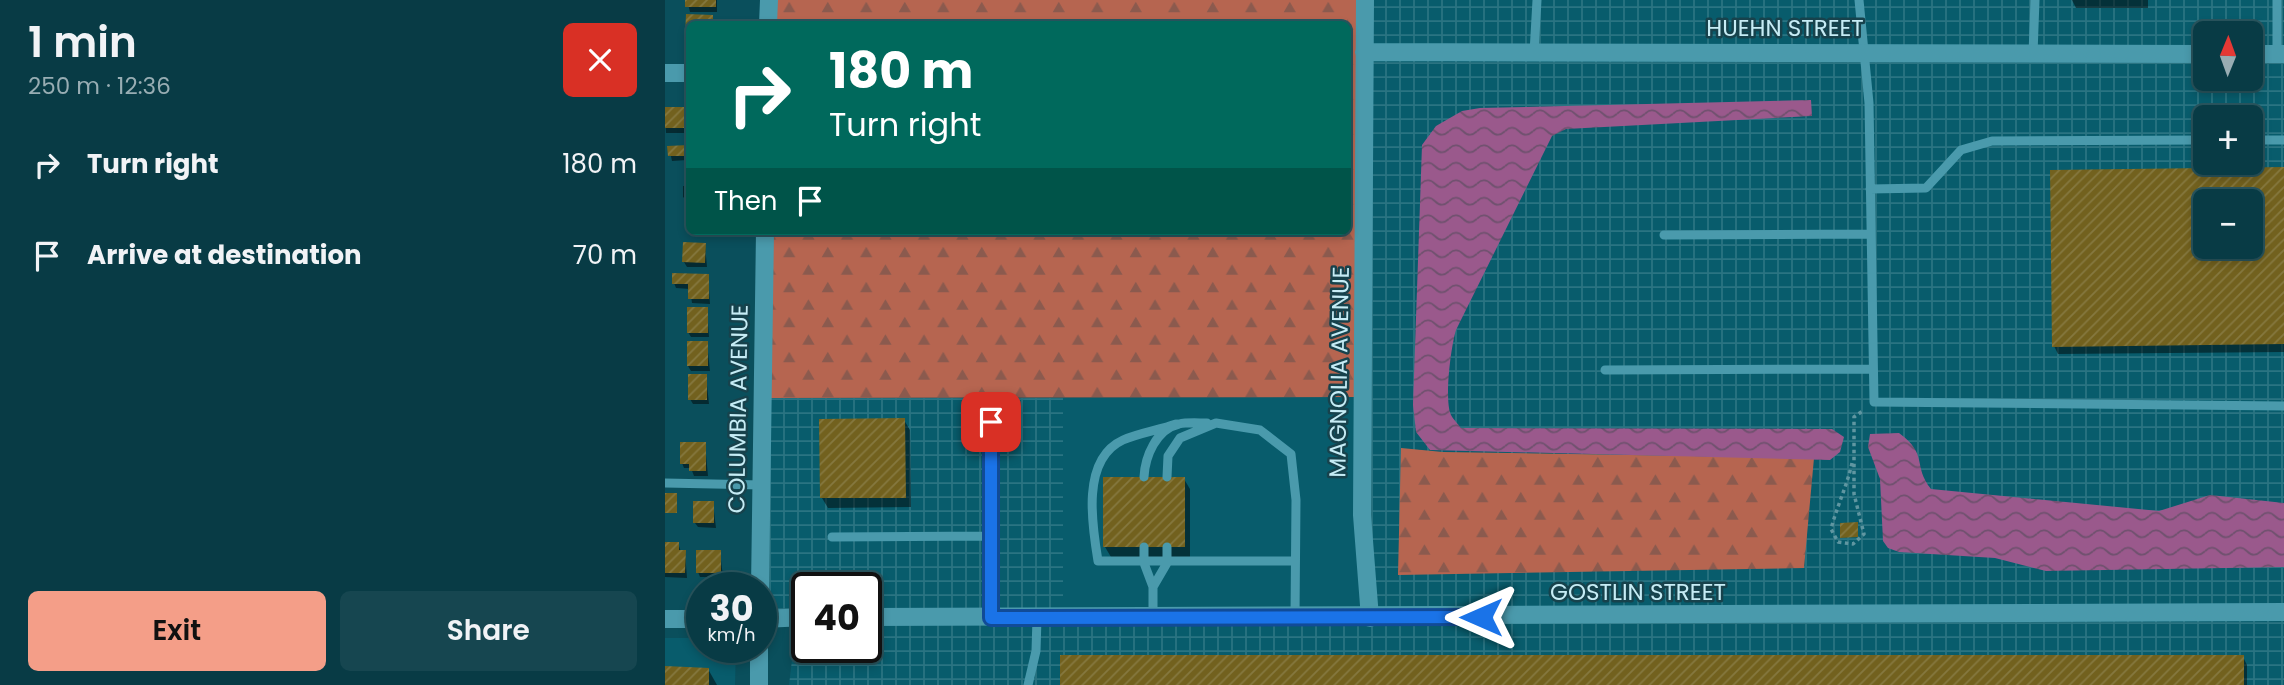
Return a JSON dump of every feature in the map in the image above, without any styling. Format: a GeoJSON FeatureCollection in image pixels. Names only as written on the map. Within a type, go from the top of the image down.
{"type":"FeatureCollection","features":[{"type":"Feature","properties":{"kind":"street"},"geometry":{"type":"LineString","coordinates":[[768,21],[769,0]]}},
{"type":"Feature","properties":{"kind":"street","name":"MAGNOLIA AVENUE"},"geometry":{"type":"LineString","coordinates":[[1365,0],[1362,514],[1370,618]]}},
{"type":"Feature","properties":{"kind":"street","name":"HUEHN STREET"},"geometry":{"type":"LineString","coordinates":[[1364,52],[2193,54]]}},
{"type":"Feature","properties":{"kind":"street"},"geometry":{"type":"LineString","coordinates":[[2263,54],[2281,54]]}},
{"type":"Feature","properties":{"kind":"street"},"geometry":{"type":"LineString","coordinates":[[665,74],[686,73]]}},
{"type":"Feature","properties":{"kind":"street","name":"COLUMBIA AVENUE"},"geometry":{"type":"LineString","coordinates":[[760,572],[765,235]]}},
{"type":"Feature","properties":{"kind":"street","name":"GOSTLIN STREET"},"geometry":{"type":"LineString","coordinates":[[882,617],[1370,618],[2284,612]]}},
{"type":"Feature","properties":{"kind":"street"},"geometry":{"type":"LineString","coordinates":[[665,619],[686,619]]}},
{"type":"Feature","properties":{"kind":"street"},"geometry":{"type":"LineString","coordinates":[[758,685],[759,663]]}},
{"type":"Feature","properties":{"kind":"lane"},"geometry":{"type":"LineString","coordinates":[[1534,53],[1537,0]]}},
{"type":"Feature","properties":{"kind":"lane"},"geometry":{"type":"LineString","coordinates":[[1859,0],[1869,103],[1874,402],[2284,406]]}},
{"type":"Feature","properties":{"kind":"lane"},"geometry":{"type":"LineString","coordinates":[[2033,54],[2035,0]]}},
{"type":"Feature","properties":{"kind":"lane"},"geometry":{"type":"LineString","coordinates":[[2277,0],[2281,54]]}},
{"type":"Feature","properties":{"kind":"lane"},"geometry":{"type":"LineString","coordinates":[[1870,189],[1926,188],[1961,150],[1992,141],[2193,140]]}},
{"type":"Feature","properties":{"kind":"lane"},"geometry":{"type":"LineString","coordinates":[[2263,140],[2284,140]]}},
{"type":"Feature","properties":{"kind":"lane"},"geometry":{"type":"LineString","coordinates":[[1664,235],[1871,233]]}},
{"type":"Feature","properties":{"kind":"lane"},"geometry":{"type":"LineString","coordinates":[[1605,370],[1873,369]]}},
{"type":"Feature","properties":{"kind":"lane"},"geometry":{"type":"LineString","coordinates":[[991,422],[991,618]]}},
{"type":"Feature","properties":{"kind":"lane"},"geometry":{"type":"LineString","coordinates":[[1167,477],[1168,456],[1180,438],[1216,423]]}},
{"type":"Feature","properties":{"kind":"lane"},"geometry":{"type":"LineString","coordinates":[[1295,561],[1098,561],[1090,513],[1100,460],[1121,441],[1176,424],[1216,423],[1261,430],[1291,454],[1296,500],[1295,618]]}},
{"type":"Feature","properties":{"kind":"lane"},"geometry":{"type":"LineString","coordinates":[[1144,477],[1144,464],[1153,443],[1176,424]]}},
{"type":"Feature","properties":{"kind":"lane"},"geometry":{"type":"LineString","coordinates":[[665,483],[762,485]]}},
{"type":"Feature","properties":{"kind":"lane"},"geometry":{"type":"LineString","coordinates":[[832,537],[990,536]]}},
{"type":"Feature","properties":{"kind":"lane"},"geometry":{"type":"LineString","coordinates":[[1144,547],[1144,563],[1153,587],[1153,618]]}},
{"type":"Feature","properties":{"kind":"lane"},"geometry":{"type":"LineString","coordinates":[[1153,587],[1167,563],[1167,547]]}},
{"type":"Feature","properties":{"kind":"lane"},"geometry":{"type":"LineString","coordinates":[[1027,685],[1036,651],[1037,618]]}},
{"type":"Feature","properties":{"kind":"path"},"geometry":{"type":"LineString","coordinates":[[1852,463],[1846,493],[1836,510],[1831,529],[1838,542],[1853,544],[1864,534],[1854,494],[1854,417],[1874,402]]}},
{"type":"Feature","properties":{"kind":"shaded area"},"geometry":{"type":"Polygon","coordinates":[[[1365,0],[2284,0],[2284,685],[789,685],[792,663],[882,663],[882,572],[791,572],[791,618],[777,619],[777,572],[761,572],[763,398],[1063,398],[1063,618],[1369,618],[1365,0]]]}},
{"type":"Feature","properties":{"kind":"shaded area"},"geometry":{"type":"Polygon","coordinates":[[[1365,397],[1370,618],[1063,618],[1063,398],[1365,397]]]}},
{"type":"Feature","properties":{"kind":"shaded area"},"geometry":{"type":"Polygon","coordinates":[[[665,638],[686,638],[686,663],[736,663],[735,685],[665,685],[665,638]]]}},
{"type":"Feature","properties":{"kind":"green space"},"geometry":{"type":"Polygon","coordinates":[[[769,0],[1365,0],[1365,397],[763,398],[765,235],[1351,235],[1351,21],[768,21],[769,0]]]}},
{"type":"Feature","properties":{"kind":"green space"},"geometry":{"type":"Polygon","coordinates":[[[1401,448],[1443,452],[1814,458],[1804,568],[1398,575],[1401,448]]]}},
{"type":"Feature","properties":{"kind":"water"},"geometry":{"type":"Polygon","coordinates":[[[1811,100],[1812,116],[1566,129],[1552,136],[1456,330],[1450,360],[1448,398],[1451,415],[1461,428],[1832,429],[1844,437],[1840,452],[1830,460],[1430,450],[1416,432],[1413,405],[1422,145],[1436,126],[1462,111],[1480,108],[1811,100]]]}},
{"type":"Feature","properties":{"kind":"water"},"geometry":{"type":"Polygon","coordinates":[[[1899,433],[1914,448],[1925,481],[1931,489],[2159,511],[2210,495],[2284,503],[2284,567],[2046,571],[1995,558],[1899,552],[1888,548],[1883,541],[1880,479],[1868,447],[1870,434],[1899,433]]]}},
{"type":"Feature","properties":{"kind":"building"},"geometry":{"type":"Polygon","coordinates":[[[685,0],[716,0],[716,7],[685,7],[685,0]]]}},
{"type":"Feature","properties":{"kind":"building"},"geometry":{"type":"Polygon","coordinates":[[[686,14],[713,15],[713,21],[686,21],[685,36],[686,14]]]}},
{"type":"Feature","properties":{"kind":"building"},"geometry":{"type":"Polygon","coordinates":[[[665,107],[686,107],[686,128],[665,128],[665,107]]]}},
{"type":"Feature","properties":{"kind":"building"},"geometry":{"type":"Polygon","coordinates":[[[686,145],[686,165],[685,156],[668,156],[667,146],[686,145]]]}},
{"type":"Feature","properties":{"kind":"building"},"geometry":{"type":"Polygon","coordinates":[[[2263,167],[2284,167],[2284,344],[2052,347],[2050,170],[2193,168],[2193,175],[2263,175],[2263,167]]]}},
{"type":"Feature","properties":{"kind":"building"},"geometry":{"type":"Polygon","coordinates":[[[683,242],[706,243],[705,263],[682,262],[683,242]]]}},
{"type":"Feature","properties":{"kind":"building"},"geometry":{"type":"Polygon","coordinates":[[[672,273],[709,274],[709,299],[688,299],[688,284],[672,284],[672,273]]]}},
{"type":"Feature","properties":{"kind":"building"},"geometry":{"type":"Polygon","coordinates":[[[687,307],[708,307],[708,333],[687,333],[687,307]]]}},
{"type":"Feature","properties":{"kind":"building"},"geometry":{"type":"Polygon","coordinates":[[[687,341],[708,341],[708,366],[687,366],[687,341]]]}},
{"type":"Feature","properties":{"kind":"building"},"geometry":{"type":"Polygon","coordinates":[[[688,374],[707,374],[707,400],[688,400],[688,374]]]}},
{"type":"Feature","properties":{"kind":"building"},"geometry":{"type":"Polygon","coordinates":[[[905,418],[906,498],[820,498],[819,419],[905,418]]]}},
{"type":"Feature","properties":{"kind":"building"},"geometry":{"type":"Polygon","coordinates":[[[680,442],[706,442],[706,471],[689,471],[689,464],[680,464],[680,442]]]}},
{"type":"Feature","properties":{"kind":"building"},"geometry":{"type":"Polygon","coordinates":[[[1103,477],[1185,477],[1185,547],[1103,547],[1103,477]]]}},
{"type":"Feature","properties":{"kind":"building"},"geometry":{"type":"Polygon","coordinates":[[[665,493],[677,493],[677,513],[665,513],[665,493]]]}},
{"type":"Feature","properties":{"kind":"building"},"geometry":{"type":"Polygon","coordinates":[[[693,501],[714,501],[714,523],[693,523],[693,501]]]}},
{"type":"Feature","properties":{"kind":"building"},"geometry":{"type":"Polygon","coordinates":[[[1858,522],[1858,537],[1840,538],[1840,523],[1858,522]]]}},
{"type":"Feature","properties":{"kind":"building"},"geometry":{"type":"Polygon","coordinates":[[[665,542],[679,542],[679,550],[686,550],[685,573],[665,573],[665,542]]]}},
{"type":"Feature","properties":{"kind":"building"},"geometry":{"type":"Polygon","coordinates":[[[696,550],[721,550],[721,572],[696,572],[696,550]]]}},
{"type":"Feature","properties":{"kind":"building"},"geometry":{"type":"Polygon","coordinates":[[[1060,655],[2244,655],[2244,685],[1060,685],[1060,655]]]}},
{"type":"Feature","properties":{"kind":"building"},"geometry":{"type":"Polygon","coordinates":[[[665,666],[709,668],[709,685],[665,685],[665,666]]]}},
{"type":"Feature","properties":{"kind":"route"},"geometry":{"type":"LineString","coordinates":[[991,422],[991,618],[1481,617]]}}]}
